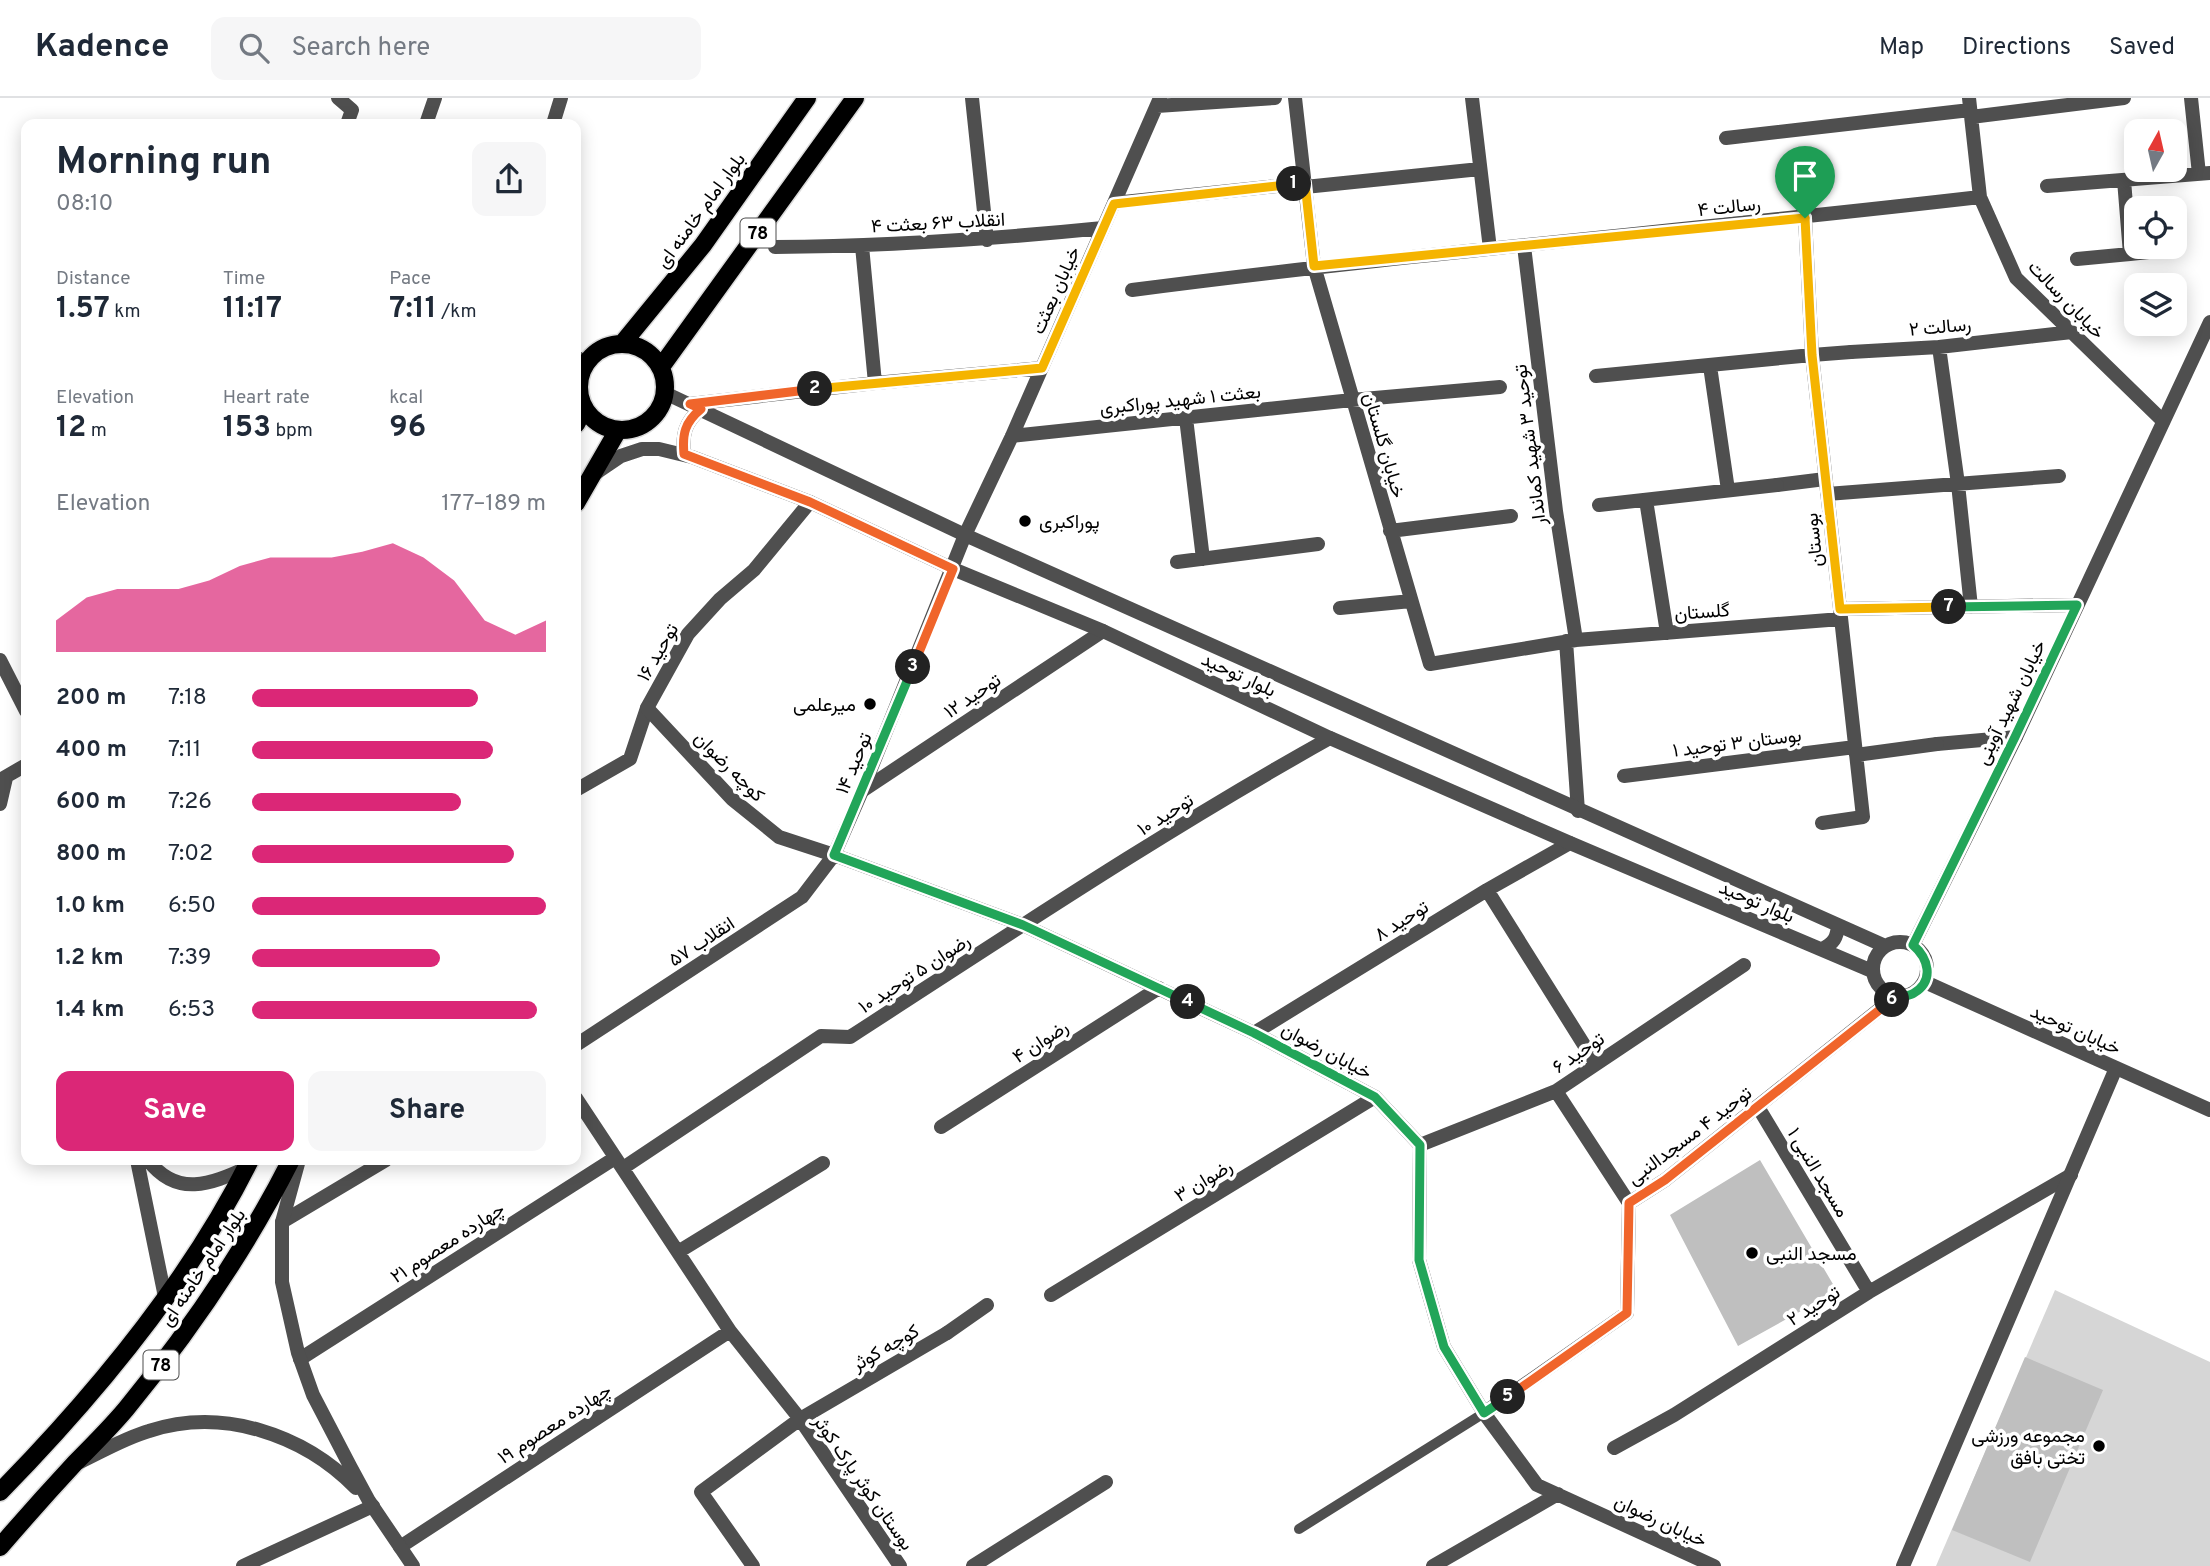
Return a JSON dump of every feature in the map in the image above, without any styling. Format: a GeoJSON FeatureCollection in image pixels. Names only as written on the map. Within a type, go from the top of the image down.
{"type":"FeatureCollection","features":[{"type":"Feature","properties":{"kind":"main road","name":"بلوار امام خامنه ای"},"geometry":{"type":"LineString","coordinates":[[622,344],[703,245],[807,98]]}},
{"type":"Feature","properties":{"kind":"main road","name":"78"},"geometry":{"type":"LineString","coordinates":[[661,367],[855,98]]}},
{"type":"Feature","properties":{"kind":"main road","name":"78"},"geometry":{"type":"LineString","coordinates":[[581,360],[606,347],[622,344]]}},
{"type":"Feature","properties":{"kind":"main road"},"geometry":{"type":"LineString","coordinates":[[581,493],[618,430],[641,427],[652,419],[666,393],[661,367],[645,350],[622,344]]}},
{"type":"Feature","properties":{"kind":"main road","name":"78"},"geometry":{"type":"LineString","coordinates":[[581,416],[618,430]]}},
{"type":"Feature","properties":{"kind":"main road","name":"بلوار امام خامنه ای"},"geometry":{"type":"LineString","coordinates":[[0,1492],[47,1444],[106,1376],[203,1241],[247,1165]]}},
{"type":"Feature","properties":{"kind":"main road","name":"بلوار امام خامنه ای"},"geometry":{"type":"LineString","coordinates":[[0,1547],[124,1412],[166,1359],[233,1263],[270,1202],[288,1165]]}},
{"type":"Feature","properties":{"kind":"street"},"geometry":{"type":"LineString","coordinates":[[338,98],[351,111]]}},
{"type":"Feature","properties":{"kind":"street"},"geometry":{"type":"LineString","coordinates":[[428,119],[435,98]]}},
{"type":"Feature","properties":{"kind":"street"},"geometry":{"type":"LineString","coordinates":[[555,119],[561,98]]}},
{"type":"Feature","properties":{"kind":"street"},"geometry":{"type":"LineString","coordinates":[[972,98],[987,240]]}},
{"type":"Feature","properties":{"kind":"street"},"geometry":{"type":"LineString","coordinates":[[1159,102],[1275,98]]}},
{"type":"Feature","properties":{"kind":"street","name":"خیابان گلستان"},"geometry":{"type":"LineString","coordinates":[[1296,98],[1314,266],[1430,664],[1571,640]]}},
{"type":"Feature","properties":{"kind":"street"},"geometry":{"type":"LineString","coordinates":[[1472,98],[1490,249]]}},
{"type":"Feature","properties":{"kind":"street"},"geometry":{"type":"LineString","coordinates":[[1726,138],[1970,108],[2124,98]]}},
{"type":"Feature","properties":{"kind":"street"},"geometry":{"type":"LineString","coordinates":[[2191,98],[2205,173]]}},
{"type":"Feature","properties":{"kind":"street","name":"خیابان بعثت"},"geometry":{"type":"LineString","coordinates":[[965,536],[1159,102]]}},
{"type":"Feature","properties":{"kind":"street","name":"خیابان رسالت"},"geometry":{"type":"LineString","coordinates":[[1970,108],[1980,197],[2016,278],[2163,421]]}},
{"type":"Feature","properties":{"kind":"street"},"geometry":{"type":"LineString","coordinates":[[1114,204],[1479,169]]}},
{"type":"Feature","properties":{"kind":"street"},"geometry":{"type":"LineString","coordinates":[[2047,186],[2124,180]]}},
{"type":"Feature","properties":{"kind":"street","name":"رسالت ۴"},"geometry":{"type":"LineString","coordinates":[[1132,290],[1314,266],[1805,218],[1980,197]]}},
{"type":"Feature","properties":{"kind":"street","name":"بوستان"},"geometry":{"type":"LineString","coordinates":[[1805,218],[1812,355],[1863,817],[1822,823]]}},
{"type":"Feature","properties":{"kind":"street","name":"انقلاب ۶۳ بعثت ۴"},"geometry":{"type":"LineString","coordinates":[[775,247],[987,240],[1103,228]]}},
{"type":"Feature","properties":{"kind":"street"},"geometry":{"type":"LineString","coordinates":[[862,246],[875,383]]}},
{"type":"Feature","properties":{"kind":"street","name":"توحید ۳ شهید کماندار"},"geometry":{"type":"LineString","coordinates":[[1524,246],[1571,640],[1578,811]]}},
{"type":"Feature","properties":{"kind":"street"},"geometry":{"type":"LineString","coordinates":[[2077,260],[2124,255]]}},
{"type":"Feature","properties":{"kind":"street","name":"خیابان شهید آوینی"},"geometry":{"type":"LineString","coordinates":[[1913,945],[2015,737],[2210,322]]}},
{"type":"Feature","properties":{"kind":"street","name":"رسالت ۲"},"geometry":{"type":"LineString","coordinates":[[1596,376],[1812,355],[1939,347],[2072,332]]}},
{"type":"Feature","properties":{"kind":"street"},"geometry":{"type":"LineString","coordinates":[[1939,347],[1958,484],[1971,607]]}},
{"type":"Feature","properties":{"kind":"street"},"geometry":{"type":"LineString","coordinates":[[1710,366],[1728,490]]}},
{"type":"Feature","properties":{"kind":"street"},"geometry":{"type":"LineString","coordinates":[[684,454],[684,430],[696,406],[875,383],[1042,368]]}},
{"type":"Feature","properties":{"kind":"street","name":"بعثت ۱ شهید پوراکبری"},"geometry":{"type":"LineString","coordinates":[[1012,436],[1500,387]]}},
{"type":"Feature","properties":{"kind":"street","name":"بلوار توحید"},"geometry":{"type":"LineString","coordinates":[[666,393],[965,536],[1885,946]]}},
{"type":"Feature","properties":{"kind":"street"},"geometry":{"type":"LineString","coordinates":[[1186,418],[1203,559]]}},
{"type":"Feature","properties":{"kind":"street","name":"بلوار توحید"},"geometry":{"type":"LineString","coordinates":[[589,478],[621,456],[642,449],[684,454],[810,502],[953,569],[1103,631],[1330,738],[1872,971]]}},
{"type":"Feature","properties":{"kind":"street"},"geometry":{"type":"LineString","coordinates":[[1827,494],[2059,476]]}},
{"type":"Feature","properties":{"kind":"street"},"geometry":{"type":"LineString","coordinates":[[1599,505],[1825,479]]}},
{"type":"Feature","properties":{"kind":"street"},"geometry":{"type":"LineString","coordinates":[[1646,500],[1667,633]]}},
{"type":"Feature","properties":{"kind":"street","name":"توحید ۱۶"},"geometry":{"type":"LineString","coordinates":[[581,787],[630,759],[647,708],[688,634],[720,598],[754,570],[810,502]]}},
{"type":"Feature","properties":{"kind":"street"},"geometry":{"type":"LineString","coordinates":[[1390,531],[1511,516]]}},
{"type":"Feature","properties":{"kind":"street","name":"توحید ۱۴"},"geometry":{"type":"LineString","coordinates":[[834,855],[965,536]]}},
{"type":"Feature","properties":{"kind":"street"},"geometry":{"type":"LineString","coordinates":[[1177,562],[1318,544]]}},
{"type":"Feature","properties":{"kind":"street"},"geometry":{"type":"LineString","coordinates":[[1340,608],[1411,601]]}},
{"type":"Feature","properties":{"kind":"street","name":"گلستان"},"geometry":{"type":"LineString","coordinates":[[1571,640],[1667,633],[1840,614],[2077,605]]}},
{"type":"Feature","properties":{"kind":"street","name":"توحید ۱۲"},"geometry":{"type":"LineString","coordinates":[[862,791],[1103,631]]}},
{"type":"Feature","properties":{"kind":"street"},"geometry":{"type":"LineString","coordinates":[[0,660],[21,701]]}},
{"type":"Feature","properties":{"kind":"street","name":"کوچه رضوان"},"geometry":{"type":"LineString","coordinates":[[647,708],[732,799],[779,837],[834,855]]}},
{"type":"Feature","properties":{"kind":"street","name":"بوستان ۳ توحید ۱"},"geometry":{"type":"LineString","coordinates":[[1623,776],[2015,737]]}},
{"type":"Feature","properties":{"kind":"street","name":"توحید ۱۰"},"geometry":{"type":"LineString","coordinates":[[1023,925],[1278,767],[1330,738]]}},
{"type":"Feature","properties":{"kind":"street"},"geometry":{"type":"LineString","coordinates":[[0,804],[3,779],[21,768]]}},
{"type":"Feature","properties":{"kind":"street","name":"توحید ۸"},"geometry":{"type":"LineString","coordinates":[[1254,1033],[1487,890],[1570,843]]}},
{"type":"Feature","properties":{"kind":"street","name":"خیابان رضوان"},"geometry":{"type":"LineString","coordinates":[[834,855],[1023,925],[1254,1033],[1375,1097],[1420,1145],[1419,1260],[1444,1347],[1484,1413],[1537,1485],[1714,1566]]}},
{"type":"Feature","properties":{"kind":"street","name":"انقلاب ۵۷"},"geometry":{"type":"LineString","coordinates":[[581,1042],[802,897],[834,855]]}},
{"type":"Feature","properties":{"kind":"street"},"geometry":{"type":"LineString","coordinates":[[1487,890],[1595,1064]]}},
{"type":"Feature","properties":{"kind":"street","name":"رضوان ۵ توحید ۱۰"},"geometry":{"type":"LineString","coordinates":[[821,1036],[849,1037],[1023,925]]}},
{"type":"Feature","properties":{"kind":"street"},"geometry":{"type":"LineString","coordinates":[[1822,949],[1833,944],[1838,935],[1838,925]]}},
{"type":"Feature","properties":{"kind":"street"},"geometry":{"type":"LineString","coordinates":[[1899,942],[1913,945],[1923,954],[1928,967],[1925,982],[1913,995],[1895,997],[1879,988],[1872,971],[1875,957],[1885,946],[1899,942]]}},
{"type":"Feature","properties":{"kind":"street","name":"توحید ۶"},"geometry":{"type":"LineString","coordinates":[[1420,1145],[1556,1091],[1744,965]]}},
{"type":"Feature","properties":{"kind":"street","name":"خیابان توحید"},"geometry":{"type":"LineString","coordinates":[[1925,982],[2210,1110]]}},
{"type":"Feature","properties":{"kind":"street","name":"رضوان ۴"},"geometry":{"type":"LineString","coordinates":[[941,1127],[1159,988]]}},
{"type":"Feature","properties":{"kind":"street","name":"توحید ۴ مسجدالنبی"},"geometry":{"type":"LineString","coordinates":[[1484,1413],[1627,1313],[1629,1203],[1665,1180],[1895,997]]}},
{"type":"Feature","properties":{"kind":"street","name":"چهارده معصوم ۲۱"},"geometry":{"type":"LineString","coordinates":[[300,1359],[821,1036]]}},
{"type":"Feature","properties":{"kind":"street"},"geometry":{"type":"LineString","coordinates":[[1903,1566],[2116,1068]]}},
{"type":"Feature","properties":{"kind":"street"},"geometry":{"type":"LineString","coordinates":[[1556,1091],[1629,1203]]}},
{"type":"Feature","properties":{"kind":"street","name":"رضوان ۳"},"geometry":{"type":"LineString","coordinates":[[1051,1295],[1375,1097]]}},
{"type":"Feature","properties":{"kind":"street"},"geometry":{"type":"LineString","coordinates":[[581,1106],[730,1331],[800,1419]]}},
{"type":"Feature","properties":{"kind":"street","name":"مسجد النبی ۱"},"geometry":{"type":"LineString","coordinates":[[1758,1107],[1869,1292]]}},
{"type":"Feature","properties":{"kind":"street"},"geometry":{"type":"LineString","coordinates":[[678,1252],[822,1163]]}},
{"type":"Feature","properties":{"kind":"street"},"geometry":{"type":"LineString","coordinates":[[138,1165],[165,1297]]}},
{"type":"Feature","properties":{"kind":"street"},"geometry":{"type":"LineString","coordinates":[[152,1165],[183,1185],[214,1182],[246,1165]]}},
{"type":"Feature","properties":{"kind":"street"},"geometry":{"type":"LineString","coordinates":[[298,1165],[282,1222],[282,1282],[300,1359],[313,1395],[371,1503],[413,1566]]}},
{"type":"Feature","properties":{"kind":"street"},"geometry":{"type":"LineString","coordinates":[[282,1222],[378,1165]]}},
{"type":"Feature","properties":{"kind":"street","name":"توحید ۲"},"geometry":{"type":"LineString","coordinates":[[1614,1448],[1674,1415],[1869,1292],[2071,1175]]}},
{"type":"Feature","properties":{"kind":"street","name":"کوچه کوثر"},"geometry":{"type":"LineString","coordinates":[[800,1419],[947,1333],[987,1305]]}},
{"type":"Feature","properties":{"kind":"street","name":"چهارده معصوم ۱۹"},"geometry":{"type":"LineString","coordinates":[[400,1547],[730,1331]]}},
{"type":"Feature","properties":{"kind":"street","name":"بوستان کوثر پارک کوثر"},"geometry":{"type":"LineString","coordinates":[[746,1564],[701,1492],[800,1419],[900,1566]]}},
{"type":"Feature","properties":{"kind":"street"},"geometry":{"type":"LineString","coordinates":[[73,1465],[147,1431],[173,1424],[204,1421],[239,1425],[271,1434],[310,1450],[342,1473],[371,1503]]}},
{"type":"Feature","properties":{"kind":"street"},"geometry":{"type":"LineString","coordinates":[[973,1566],[1106,1482]]}},
{"type":"Feature","properties":{"kind":"street"},"geometry":{"type":"LineString","coordinates":[[1433,1566],[1558,1494]]}},
{"type":"Feature","properties":{"kind":"street"},"geometry":{"type":"LineString","coordinates":[[243,1566],[371,1503]]}},
{"type":"Feature","properties":{"kind":"street"},"geometry":{"type":"LineString","coordinates":[[1678,1566],[1693,1556]]}},
{"type":"Feature","properties":{"kind":"lane"},"geometry":{"type":"LineString","coordinates":[[1299,1529],[1484,1413]]}},
{"type":"Feature","properties":{"kind":"shaded area","name":"مجموعه ورزشی تختی بافق"},"geometry":{"type":"Polygon","coordinates":[[[2055,1290],[2210,1362],[2210,1566],[1936,1566],[2055,1290]]]}},
{"type":"Feature","properties":{"kind":"building","name":"مسجد النبی"},"geometry":{"type":"Polygon","coordinates":[[[1760,1160],[1837,1291],[1738,1346],[1670,1215],[1760,1160]]]}},
{"type":"Feature","properties":{"kind":"building"},"geometry":{"type":"Polygon","coordinates":[[[2025,1357],[2103,1390],[2030,1562],[1952,1530],[2025,1357]]]}},
{"type":"Feature","properties":{"kind":"place","name":"پوراکبری"},"geometry":{"type":"Point","coordinates":[1025,521]}},
{"type":"Feature","properties":{"kind":"place","name":"میرعلمی"},"geometry":{"type":"Point","coordinates":[870,704]}},
{"type":"Feature","properties":{"kind":"place","name":"مسجد النبی"},"geometry":{"type":"Point","coordinates":[1752,1253]}},
{"type":"Feature","properties":{"kind":"place","name":"مجموعه ورزشی تختی بافق"},"geometry":{"type":"Point","coordinates":[2099,1446]}},
{"type":"Feature","properties":{"kind":"route"},"geometry":{"type":"LineString","coordinates":[[1305,183],[1314,266],[1805,218],[1812,355],[1840,609],[2077,605],[1913,945],[1923,954],[1928,967],[1925,982],[1913,995],[1895,997],[1665,1180],[1629,1203],[1627,1313],[1484,1413],[1444,1347],[1419,1260],[1420,1145],[1375,1097],[1254,1033],[1023,925],[834,855],[953,569],[810,502],[684,454],[684,430],[692,416],[701,409],[690,404],[1042,368],[1114,204],[1305,183]]}}]}
